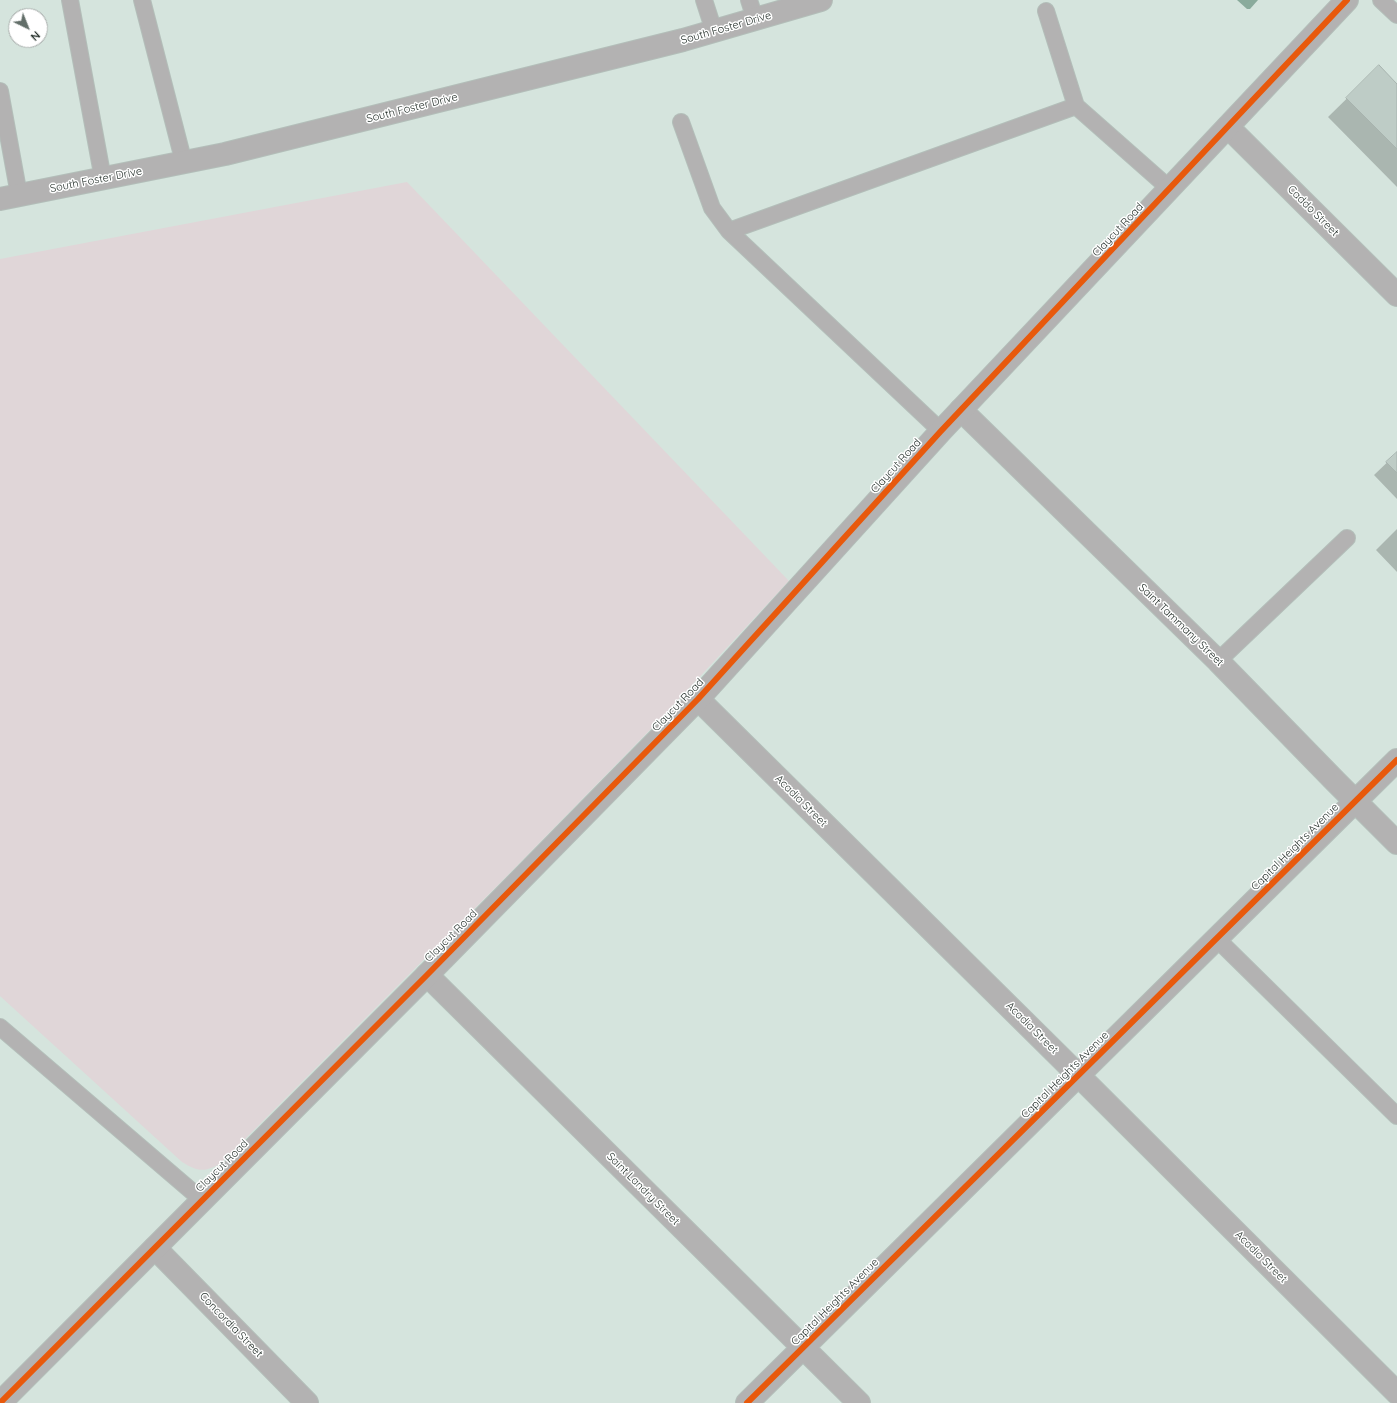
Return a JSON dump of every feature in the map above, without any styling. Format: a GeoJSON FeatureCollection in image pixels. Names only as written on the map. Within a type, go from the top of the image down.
{"type":"FeatureCollection","features":[{"type":"Feature","properties":{"kind":"street","name":"South Foster Drive"},"geometry":{"type":"LineString","coordinates":[[9,197],[233,152],[675,42],[714,31],[752,10],[821,0]]}},
{"type":"Feature","properties":{"kind":"street","name":"Claycut Road"},"geometry":{"type":"LineString","coordinates":[[0,1403],[427,975],[698,699],[941,431],[1347,0]]}},
{"type":"Feature","properties":{"kind":"street","name":"Caddo Street"},"geometry":{"type":"LineString","coordinates":[[1228,127],[1397,295]]}},
{"type":"Feature","properties":{"kind":"street","name":"Saint Tammany Street"},"geometry":{"type":"LineString","coordinates":[[961,410],[1218,661],[1397,843]]}},
{"type":"Feature","properties":{"kind":"street","name":"Acadia Street"},"geometry":{"type":"LineString","coordinates":[[698,699],[1397,1393]]}},
{"type":"Feature","properties":{"kind":"street","name":"Capital Heights Avenue"},"geometry":{"type":"LineString","coordinates":[[747,1403],[1397,760]]}},
{"type":"Feature","properties":{"kind":"street","name":"Saint Landry Street"},"geometry":{"type":"LineString","coordinates":[[427,975],[859,1403]]}},
{"type":"Feature","properties":{"kind":"street","name":"Concordia Street"},"geometry":{"type":"LineString","coordinates":[[155,1248],[307,1403]]}},
{"type":"Feature","properties":{"kind":"lane"},"geometry":{"type":"LineString","coordinates":[[70,0],[103,179]]}},
{"type":"Feature","properties":{"kind":"lane"},"geometry":{"type":"LineString","coordinates":[[142,0],[184,163]]}},
{"type":"Feature","properties":{"kind":"lane"},"geometry":{"type":"LineString","coordinates":[[704,0],[714,31]]}},
{"type":"Feature","properties":{"kind":"lane"},"geometry":{"type":"LineString","coordinates":[[1382,0],[1397,15]]}},
{"type":"Feature","properties":{"kind":"lane"},"geometry":{"type":"LineString","coordinates":[[1046,11],[1076,106],[1170,189]]}},
{"type":"Feature","properties":{"kind":"lane"},"geometry":{"type":"LineString","coordinates":[[0,92],[9,197]]}},
{"type":"Feature","properties":{"kind":"lane"},"geometry":{"type":"LineString","coordinates":[[729,231],[1076,106]]}},
{"type":"Feature","properties":{"kind":"lane"},"geometry":{"type":"LineString","coordinates":[[681,122],[712,208],[729,231],[941,431]]}},
{"type":"Feature","properties":{"kind":"lane"},"geometry":{"type":"LineString","coordinates":[[1218,661],[1347,538]]}},
{"type":"Feature","properties":{"kind":"lane"},"geometry":{"type":"LineString","coordinates":[[1217,939],[1397,1116]]}},
{"type":"Feature","properties":{"kind":"lane"},"geometry":{"type":"LineString","coordinates":[[0,1027],[202,1200]]}},
{"type":"Feature","properties":{"kind":"shaded area"},"geometry":{"type":"Polygon","coordinates":[[[1237,0],[1258,0],[1250,9],[1247,9],[1237,0]]]}},
{"type":"Feature","properties":{"kind":"shaded area"},"geometry":{"type":"Polygon","coordinates":[[[407,182],[789,581],[650,730],[220,1164],[205,1170],[201,1170],[192,1168],[182,1162],[0,996],[0,259],[407,182]]]}},
{"type":"Feature","properties":{"kind":"building"},"geometry":{"type":"Polygon","coordinates":[[[1379,65],[1397,84],[1397,149],[1346,98],[1379,65]]]}},
{"type":"Feature","properties":{"kind":"building"},"geometry":{"type":"Polygon","coordinates":[[[1397,452],[1397,473],[1386,462],[1397,452]]]}},
{"type":"Feature","properties":{"kind":"cycle path"},"geometry":{"type":"LineString","coordinates":[[0,1403],[427,975],[698,699],[941,431],[1347,0]]}},
{"type":"Feature","properties":{"kind":"cycle path"},"geometry":{"type":"LineString","coordinates":[[747,1403],[1397,760]]}}]}
